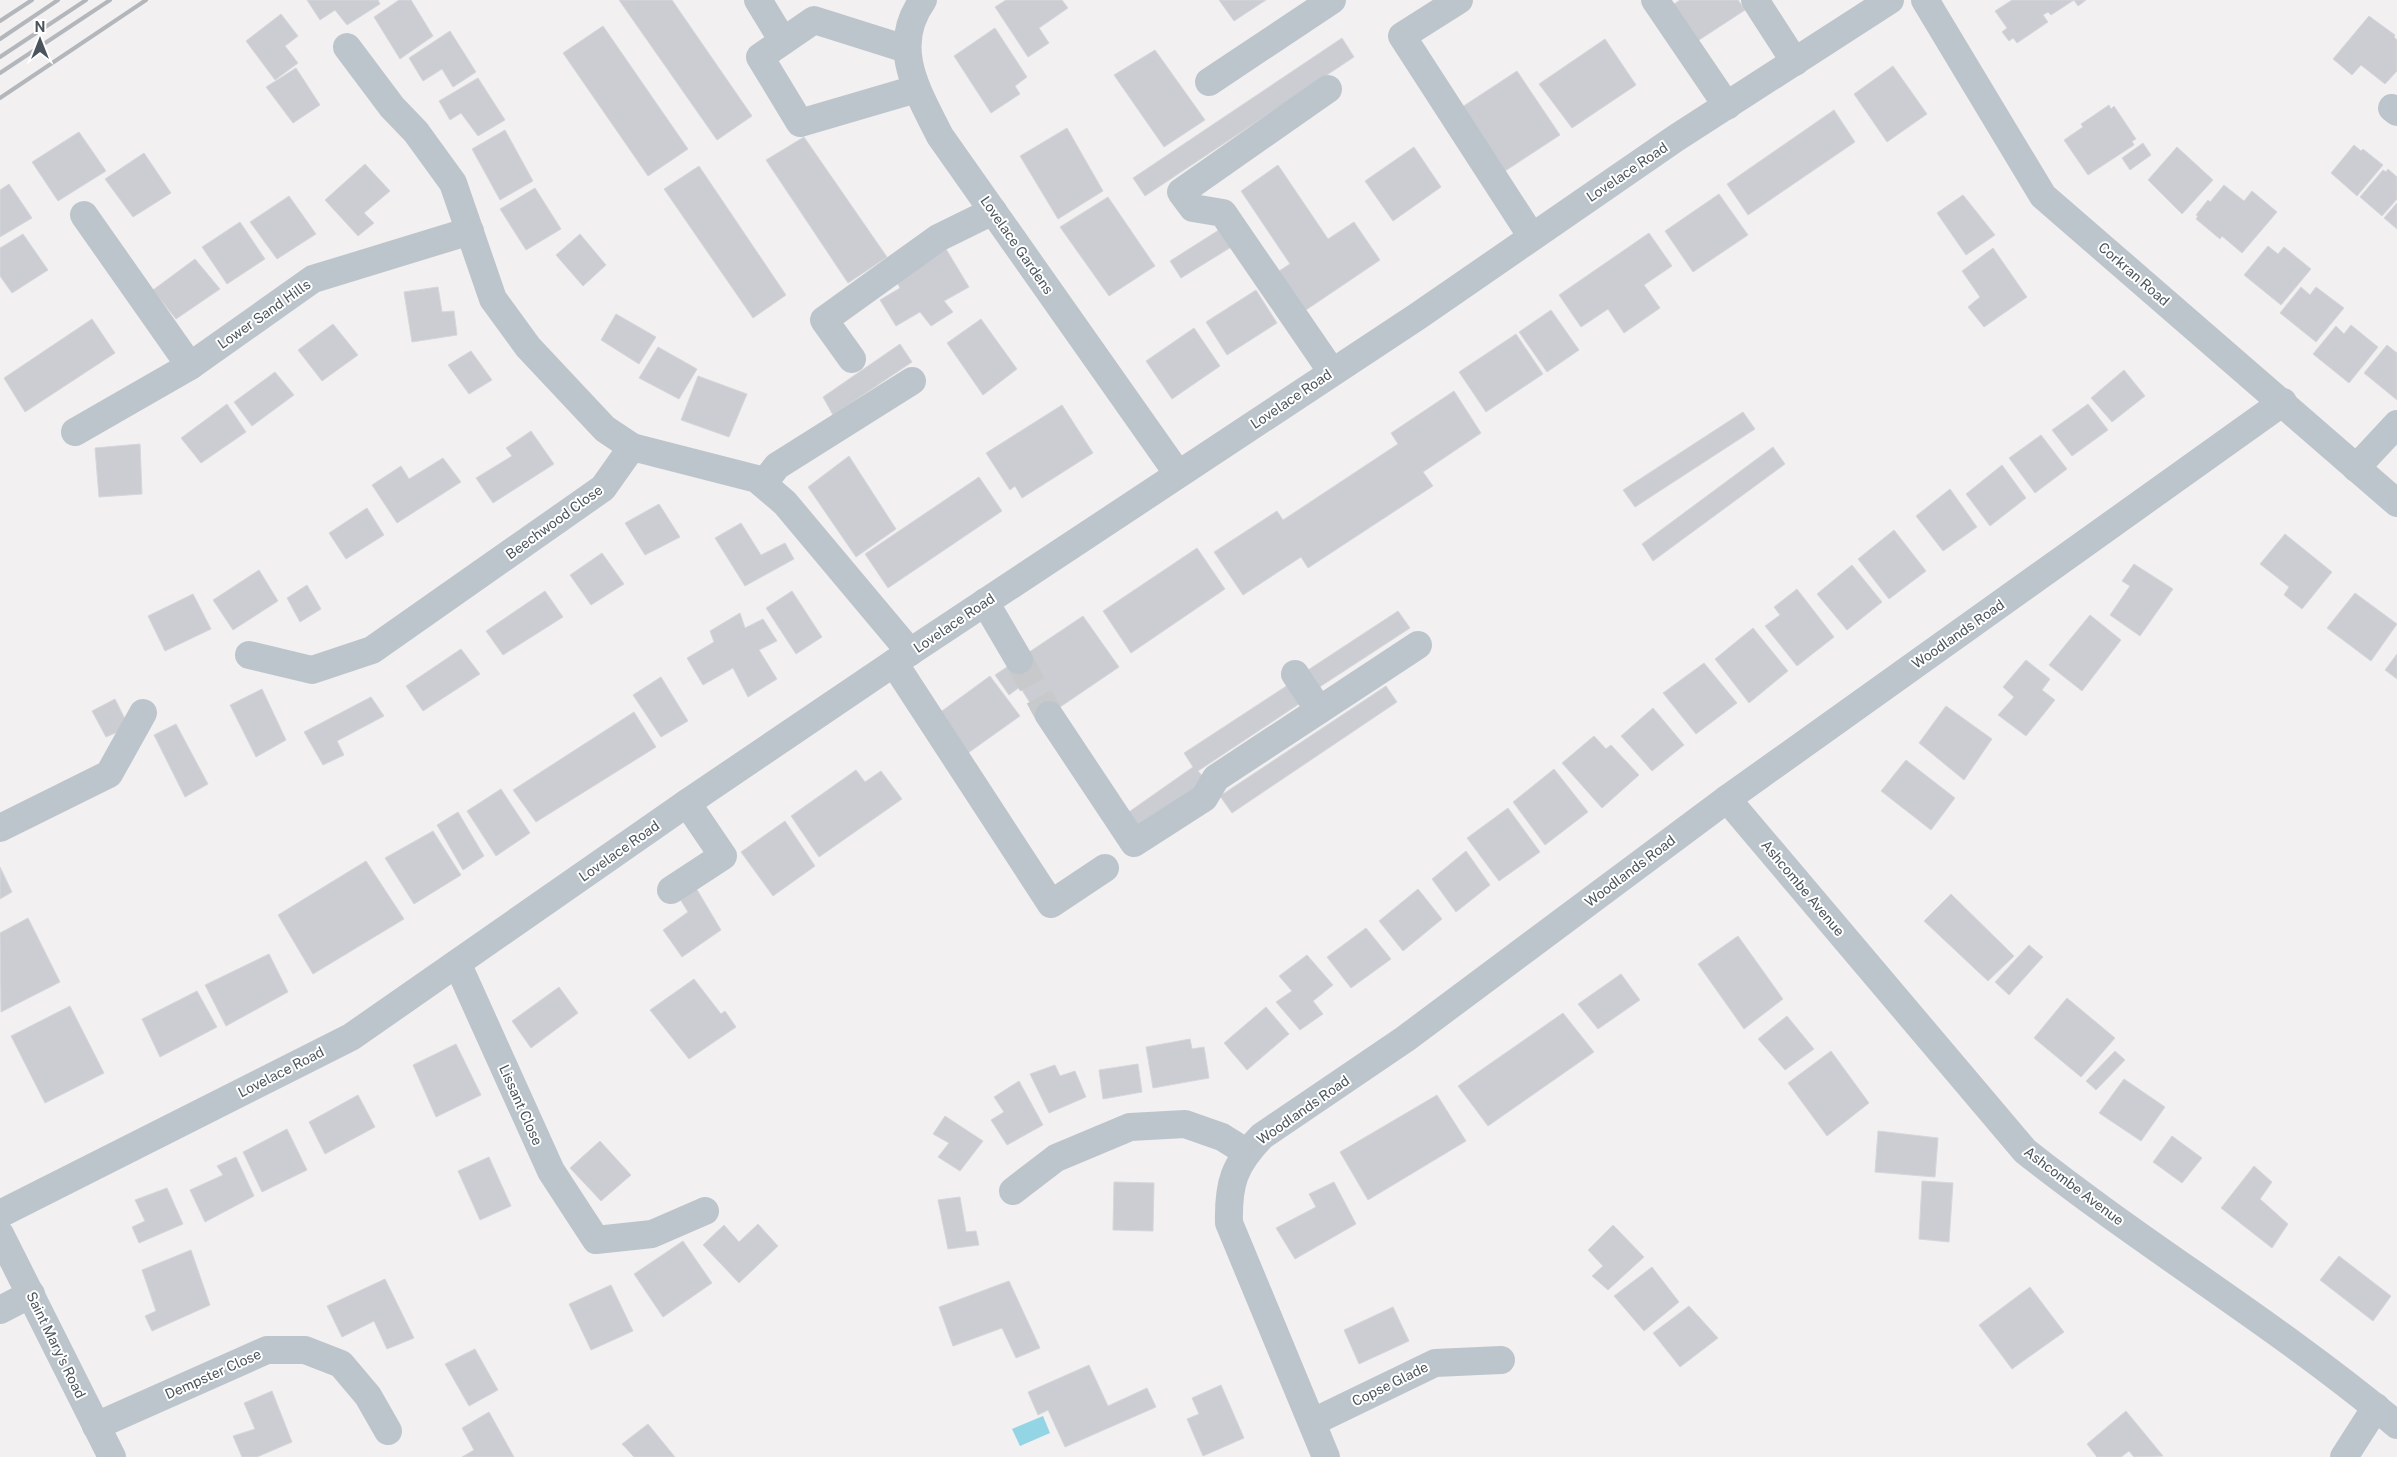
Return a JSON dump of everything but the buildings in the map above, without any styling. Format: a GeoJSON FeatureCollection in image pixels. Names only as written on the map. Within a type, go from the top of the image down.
{"type":"FeatureCollection","features":[{"type":"Feature","properties":{"kind":"street"},"geometry":{"type":"LineString","coordinates":[[758,0],[783,41]]}},
{"type":"Feature","properties":{"kind":"street","name":"Lovelace Gardens"},"geometry":{"type":"LineString","coordinates":[[923,0],[916,10],[906,49],[916,89],[940,136],[1178,474]]}},
{"type":"Feature","properties":{"kind":"street"},"geometry":{"type":"LineString","coordinates":[[1209,82],[1332,0]]}},
{"type":"Feature","properties":{"kind":"street"},"geometry":{"type":"LineString","coordinates":[[1459,0],[1402,36],[1532,237]]}},
{"type":"Feature","properties":{"kind":"street"},"geometry":{"type":"LineString","coordinates":[[1655,0],[1727,106]]}},
{"type":"Feature","properties":{"kind":"street"},"geometry":{"type":"LineString","coordinates":[[1755,0],[1795,62]]}},
{"type":"Feature","properties":{"kind":"street","name":"Lovelace Road"},"geometry":{"type":"LineString","coordinates":[[0,1214],[352,1037],[458,965],[687,803],[902,657],[1332,372],[1727,106],[1890,0]]}},
{"type":"Feature","properties":{"kind":"street","name":"Corkran Road"},"geometry":{"type":"LineString","coordinates":[[1925,0],[2043,196],[2283,402],[2397,503]]}},
{"type":"Feature","properties":{"kind":"street"},"geometry":{"type":"LineString","coordinates":[[906,49],[814,20],[760,57],[800,122],[916,89]]}},
{"type":"Feature","properties":{"kind":"street"},"geometry":{"type":"LineString","coordinates":[[347,47],[392,107],[416,132],[453,184],[493,299],[528,347],[606,430],[632,447],[757,479],[785,504],[902,657],[1051,904],[1105,868]]}},
{"type":"Feature","properties":{"kind":"street"},"geometry":{"type":"LineString","coordinates":[[1328,89],[1181,192],[1193,208],[1224,214],[1332,372]]}},
{"type":"Feature","properties":{"kind":"street"},"geometry":{"type":"LineString","coordinates":[[852,359],[824,320],[938,238],[993,211]]}},
{"type":"Feature","properties":{"kind":"street"},"geometry":{"type":"LineString","coordinates":[[84,215],[190,366]]}},
{"type":"Feature","properties":{"kind":"street","name":"Lower Sand Hills"},"geometry":{"type":"LineString","coordinates":[[75,432],[190,366],[313,279],[470,231]]}},
{"type":"Feature","properties":{"kind":"street"},"geometry":{"type":"LineString","coordinates":[[762,484],[776,466],[912,381]]}},
{"type":"Feature","properties":{"kind":"street","name":"Woodlands Road"},"geometry":{"type":"LineString","coordinates":[[1326,1457],[1229,1223],[1228,1198],[1234,1172],[1246,1152],[1262,1136],[1405,1039],[1727,799],[2283,402]]}},
{"type":"Feature","properties":{"kind":"street"},"geometry":{"type":"LineString","coordinates":[[2356,468],[2397,424]]}},
{"type":"Feature","properties":{"kind":"street","name":"Beechwood Close"},"geometry":{"type":"LineString","coordinates":[[249,655],[312,670],[372,650],[603,488],[632,447]]}},
{"type":"Feature","properties":{"kind":"street"},"geometry":{"type":"LineString","coordinates":[[985,602],[1019,660]]}},
{"type":"Feature","properties":{"kind":"street"},"geometry":{"type":"LineString","coordinates":[[1049,715],[1134,843],[1204,798],[1216,778],[1418,646]]}},
{"type":"Feature","properties":{"kind":"street"},"geometry":{"type":"LineString","coordinates":[[1295,674],[1319,710]]}},
{"type":"Feature","properties":{"kind":"street"},"geometry":{"type":"LineString","coordinates":[[0,828],[109,774],[143,713]]}},
{"type":"Feature","properties":{"kind":"street","name":"Ashcombe Avenue"},"geometry":{"type":"LineString","coordinates":[[1727,799],[2025,1150],[2068,1185],[2322,1364],[2397,1425]]}},
{"type":"Feature","properties":{"kind":"street"},"geometry":{"type":"LineString","coordinates":[[671,890],[723,856],[687,803]]}},
{"type":"Feature","properties":{"kind":"street","name":"Lissant Close"},"geometry":{"type":"LineString","coordinates":[[458,965],[550,1171],[596,1240],[652,1234],[705,1211]]}},
{"type":"Feature","properties":{"kind":"street"},"geometry":{"type":"LineString","coordinates":[[1013,1191],[1056,1158],[1130,1127],[1185,1124],[1222,1137],[1246,1152]]}},
{"type":"Feature","properties":{"kind":"street","name":"Saint Mary's Road"},"geometry":{"type":"LineString","coordinates":[[0,1234],[112,1457]]}},
{"type":"Feature","properties":{"kind":"street"},"geometry":{"type":"LineString","coordinates":[[0,1310],[31,1294]]}},
{"type":"Feature","properties":{"kind":"street","name":"Dempster Close"},"geometry":{"type":"LineString","coordinates":[[96,1426],[267,1350],[305,1350],[340,1364],[368,1396],[388,1431]]}},
{"type":"Feature","properties":{"kind":"street","name":"Copse Glade"},"geometry":{"type":"LineString","coordinates":[[1313,1422],[1435,1362],[1501,1360]]}},
{"type":"Feature","properties":{"kind":"street"},"geometry":{"type":"LineString","coordinates":[[2344,1457],[2376,1407]]}},
{"type":"Feature","properties":{"kind":"water"},"geometry":{"type":"Polygon","coordinates":[[[1043,1416],[1050,1433],[1020,1446],[1012,1429],[1043,1416]]]}},
{"type":"Feature","properties":{"kind":"tunnel"},"geometry":{"type":"LineString","coordinates":[[1019,660],[1049,715]]}},
{"type":"Feature","properties":{"kind":"railway"},"geometry":{"type":"LineString","coordinates":[[0,21],[32,0]]}},
{"type":"Feature","properties":{"kind":"railway"},"geometry":{"type":"LineString","coordinates":[[0,39],[58,0]]}},
{"type":"Feature","properties":{"kind":"railway"},"geometry":{"type":"LineString","coordinates":[[0,57],[86,0]]}},
{"type":"Feature","properties":{"kind":"railway"},"geometry":{"type":"LineString","coordinates":[[0,73],[110,0]]}},
{"type":"Feature","properties":{"kind":"railway"},"geometry":{"type":"LineString","coordinates":[[0,98],[146,0]]}}]}
